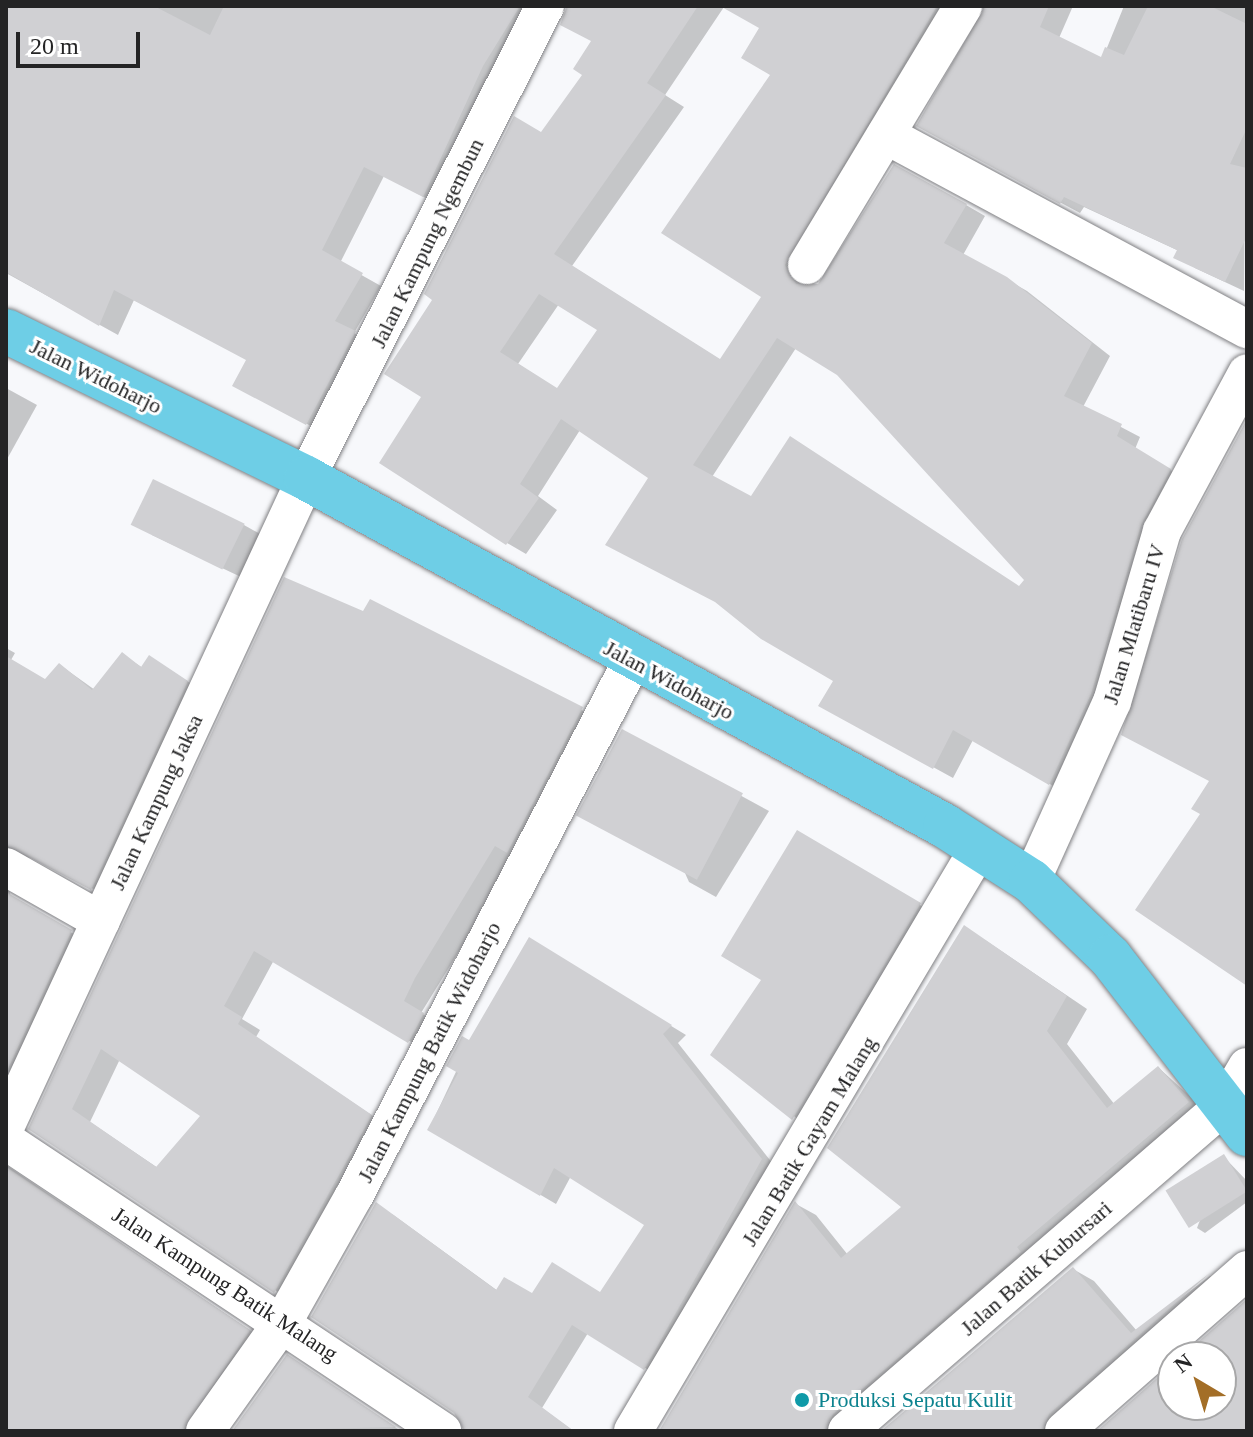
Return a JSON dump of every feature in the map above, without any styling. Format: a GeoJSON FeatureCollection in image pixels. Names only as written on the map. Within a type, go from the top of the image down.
{"type":"FeatureCollection","features":[{"type":"Feature","properties":{"kind":"highway","name":"Jalan Widoharjo"},"geometry":{"type":"LineString","coordinates":[[6,331],[306,478],[632,661],[979,848],[1031,881],[1110,957],[1236,1120]]}},
{"type":"Feature","properties":{"kind":"street","name":"Jalan Kampung Ngembun"},"geometry":{"type":"LineString","coordinates":[[306,478],[545,6]]}},
{"type":"Feature","properties":{"kind":"street"},"geometry":{"type":"LineString","coordinates":[[807,265],[963,6]]}},
{"type":"Feature","properties":{"kind":"street"},"geometry":{"type":"LineString","coordinates":[[886,135],[1247,329]]}},
{"type":"Feature","properties":{"kind":"street","name":"Jalan Mlatibaru IV"},"geometry":{"type":"LineString","coordinates":[[1031,881],[1112,702],[1162,531],[1247,373]]}},
{"type":"Feature","properties":{"kind":"street","name":"Jalan Kampung Jaksa"},"geometry":{"type":"LineString","coordinates":[[6,1125],[306,478]]}},
{"type":"Feature","properties":{"kind":"street","name":"Jalan Kampung Batik Widoharjo"},"geometry":{"type":"LineString","coordinates":[[205,1431],[284,1320],[632,661]]}},
{"type":"Feature","properties":{"kind":"street","name":"Jalan Batik Gayam Malang"},"geometry":{"type":"LineString","coordinates":[[633,1431],[979,848]]}},
{"type":"Feature","properties":{"kind":"street"},"geometry":{"type":"LineString","coordinates":[[6,867],[101,921]]}},
{"type":"Feature","properties":{"kind":"street","name":"Jalan Batik Kubursari"},"geometry":{"type":"LineString","coordinates":[[847,1431],[1236,1120],[1247,1067]]}},
{"type":"Feature","properties":{"kind":"street","name":"Jalan Kampung Batik Malang"},"geometry":{"type":"LineString","coordinates":[[6,1141],[284,1320],[442,1431]]}},
{"type":"Feature","properties":{"kind":"street"},"geometry":{"type":"LineString","coordinates":[[1064,1431],[1247,1270]]}},
{"type":"Feature","properties":{"kind":"building"},"geometry":{"type":"Polygon","coordinates":[[[6,6],[154,6],[210,35],[224,6],[520,6],[483,66],[423,197],[364,167],[322,250],[363,273],[335,321],[356,331],[306,425],[232,386],[246,360],[114,290],[99,326],[6,272],[6,6]]]}},
{"type":"Feature","properties":{"kind":"building"},"geometry":{"type":"Polygon","coordinates":[[[567,6],[698,6],[647,83],[666,95],[554,254],[720,359],[761,297],[661,233],[770,75],[741,58],[759,28],[720,6],[937,6],[785,265],[796,284],[818,284],[894,164],[967,204],[944,243],[1007,277],[1092,343],[1064,396],[1122,424],[1117,436],[1171,469],[1141,525],[1091,694],[1049,785],[953,730],[933,769],[818,706],[833,681],[761,639],[715,602],[605,545],[648,478],[561,419],[520,484],[539,498],[506,545],[379,463],[421,397],[384,374],[432,300],[424,294],[514,116],[541,132],[582,75],[573,69],[591,41],[560,25],[567,6]],[[539,294],[500,352],[557,388],[597,330],[539,294]],[[777,338],[693,465],[751,496],[790,436],[1019,586],[1024,580],[837,375],[777,338]]]}},
{"type":"Feature","properties":{"kind":"building"},"geometry":{"type":"Polygon","coordinates":[[[985,6],[1049,6],[1040,27],[1101,57],[1105,47],[1124,55],[1148,6],[1210,6],[1247,24],[1247,128],[1230,164],[1247,168],[1247,236],[1225,282],[1173,258],[1177,250],[1064,197],[1060,204],[916,126],[985,6]]]}},
{"type":"Feature","properties":{"kind":"building"},"geometry":{"type":"Polygon","coordinates":[[[1247,419],[1247,986],[1135,910],[1200,814],[1191,809],[1209,781],[1121,735],[1182,539],[1247,419]]]}},
{"type":"Feature","properties":{"kind":"building"},"geometry":{"type":"Polygon","coordinates":[[[153,479],[245,524],[222,570],[131,525],[153,479]]]}},
{"type":"Feature","properties":{"kind":"building"},"geometry":{"type":"Polygon","coordinates":[[[284,577],[363,611],[370,599],[583,707],[507,853],[495,846],[415,978],[404,1001],[424,1013],[408,1043],[254,951],[224,1006],[242,1017],[238,1024],[372,1115],[274,1293],[28,1129],[284,577]],[[101,1049],[72,1109],[156,1167],[200,1116],[101,1049]]]}},
{"type":"Feature","properties":{"kind":"building"},"geometry":{"type":"Polygon","coordinates":[[[122,652],[141,667],[149,655],[188,681],[91,890],[6,845],[6,656],[45,679],[59,663],[92,690],[122,652]]]}},
{"type":"Feature","properties":{"kind":"building"},"geometry":{"type":"Polygon","coordinates":[[[622,729],[743,793],[697,880],[576,816],[622,729]]]}},
{"type":"Feature","properties":{"kind":"building"},"geometry":{"type":"Polygon","coordinates":[[[797,830],[921,903],[792,1120],[710,1055],[761,980],[721,956],[797,830]]]}},
{"type":"Feature","properties":{"kind":"building"},"geometry":{"type":"Polygon","coordinates":[[[6,892],[72,930],[6,1073],[6,892]]]}},
{"type":"Feature","properties":{"kind":"building"},"geometry":{"type":"Polygon","coordinates":[[[964,925],[1067,996],[1047,1031],[1107,1108],[1158,1066],[1189,1102],[1017,1247],[1021,1252],[833,1414],[826,1431],[659,1431],[795,1201],[841,1258],[901,1207],[827,1148],[964,925]]]}},
{"type":"Feature","properties":{"kind":"building"},"geometry":{"type":"Polygon","coordinates":[[[529,937],[672,1025],[663,1034],[762,1159],[644,1370],[572,1325],[528,1397],[574,1431],[464,1431],[454,1413],[311,1317],[376,1202],[496,1290],[504,1277],[532,1293],[552,1262],[600,1292],[644,1225],[554,1168],[540,1196],[427,1130],[458,1073],[446,1066],[462,1036],[469,1040],[529,937]]]}},
{"type":"Feature","properties":{"kind":"building"},"geometry":{"type":"Polygon","coordinates":[[[1224,1154],[1247,1192],[1189,1228],[1165,1191],[1224,1154]]]}},
{"type":"Feature","properties":{"kind":"building"},"geometry":{"type":"Polygon","coordinates":[[[6,1167],[250,1330],[183,1431],[6,1431],[6,1167]]]}},
{"type":"Feature","properties":{"kind":"building"},"geometry":{"type":"Polygon","coordinates":[[[1073,1267],[1131,1333],[1210,1273],[1049,1414],[1043,1431],[881,1431],[1073,1267]]]}},
{"type":"Feature","properties":{"kind":"building"},"geometry":{"type":"Polygon","coordinates":[[[1247,1299],[1247,1431],[1097,1431],[1157,1378],[1157,1421],[1237,1421],[1237,1341],[1199,1341],[1247,1299]]]}},
{"type":"Feature","properties":{"kind":"building"},"geometry":{"type":"Polygon","coordinates":[[[287,1354],[396,1427],[232,1431],[287,1354]]]}},
{"type":"Feature","properties":{"kind":"place","name":"Produksi Sepatu Kulit"},"geometry":{"type":"Point","coordinates":[802,1400]}}]}
